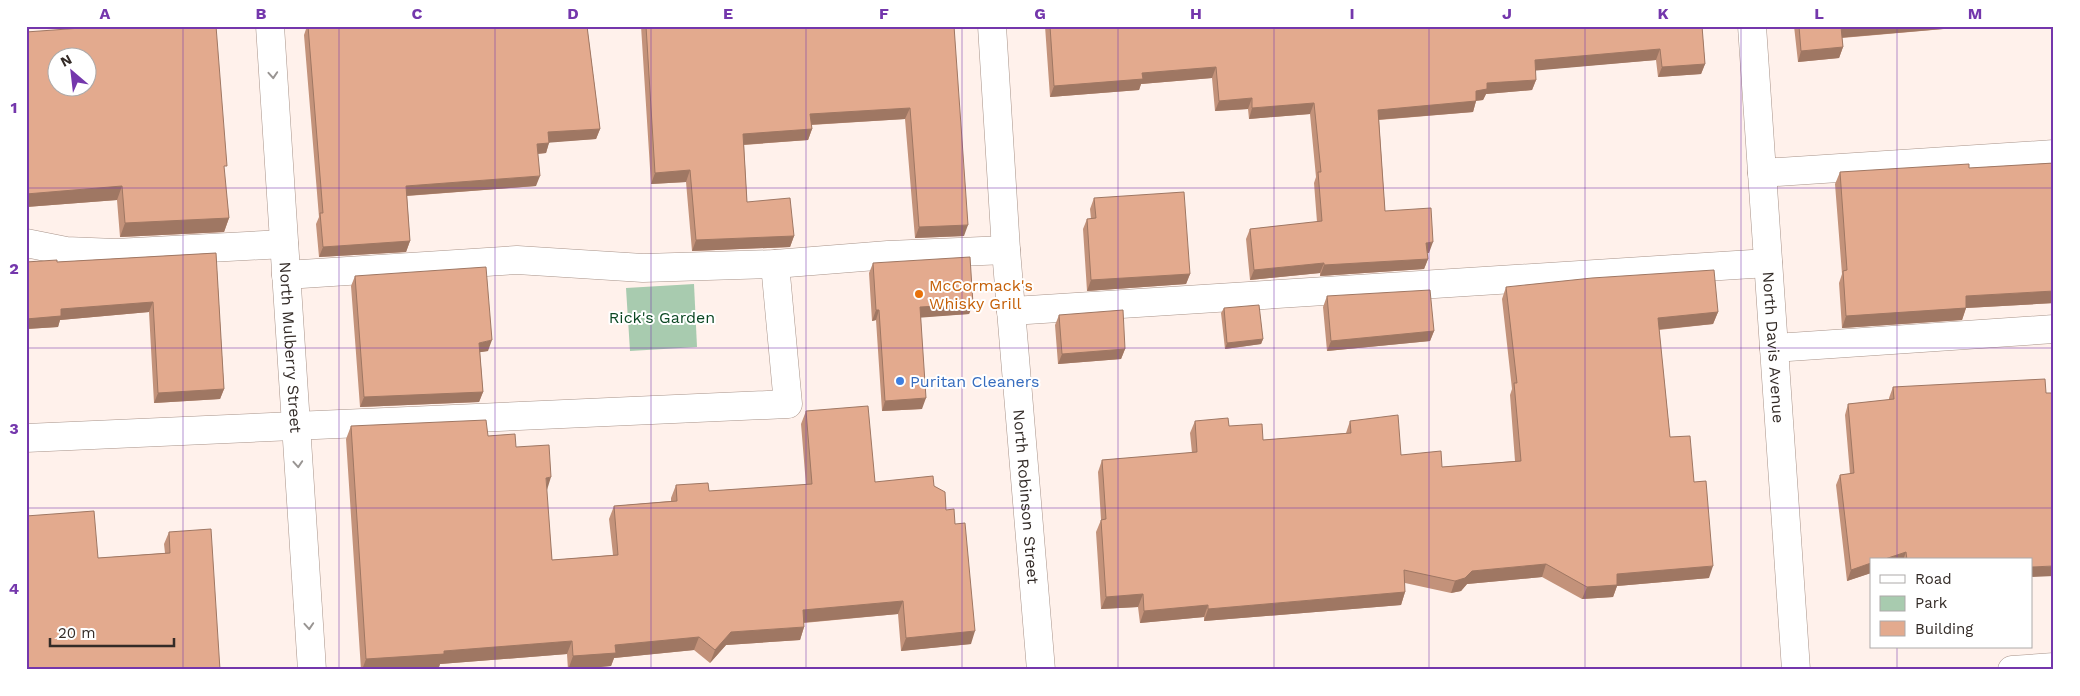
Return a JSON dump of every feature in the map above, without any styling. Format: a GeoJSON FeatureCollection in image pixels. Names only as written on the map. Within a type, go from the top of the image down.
{"type":"FeatureCollection","features":[{"type":"Feature","properties":{"kind":"street","name":"North Mulberry Street"},"geometry":{"type":"LineString","coordinates":[[270,26],[312,670]]}},
{"type":"Feature","properties":{"kind":"street","name":"North Robinson Street"},"geometry":{"type":"LineString","coordinates":[[992,26],[1006,250],[1041,670]]}},
{"type":"Feature","properties":{"kind":"street","name":"North Davis Avenue"},"geometry":{"type":"LineString","coordinates":[[1752,26],[1796,670]]}},
{"type":"Feature","properties":{"kind":"street"},"geometry":{"type":"LineString","coordinates":[[1762,173],[2054,154]]}},
{"type":"Feature","properties":{"kind":"street"},"geometry":{"type":"LineString","coordinates":[[26,243],[66,251],[116,253],[284,244]]}},
{"type":"Feature","properties":{"kind":"street"},"geometry":{"type":"LineString","coordinates":[[286,275],[517,260],[643,268],[776,264],[888,255],[1006,250]]}},
{"type":"Feature","properties":{"kind":"street"},"geometry":{"type":"LineString","coordinates":[[1011,311],[1768,263]]}},
{"type":"Feature","properties":{"kind":"street"},"geometry":{"type":"LineString","coordinates":[[26,438],[788,404],[776,264]]}},
{"type":"Feature","properties":{"kind":"street"},"geometry":{"type":"LineString","coordinates":[[1774,348],[2054,329]]}},
{"type":"Feature","properties":{"kind":"street"},"geometry":{"type":"LineString","coordinates":[[2012,670],[2054,667]]}},
{"type":"Feature","properties":{"kind":"green space","name":"Rick's Garden"},"geometry":{"type":"Polygon","coordinates":[[[694,284],[697,347],[630,351],[626,288],[694,284]]]}},
{"type":"Feature","properties":{"kind":"building"},"geometry":{"type":"Polygon","coordinates":[[[109,26],[216,26],[227,166],[224,166],[229,218],[125,223],[122,186],[26,194],[26,32],[109,26]]]}},
{"type":"Feature","properties":{"kind":"building"},"geometry":{"type":"Polygon","coordinates":[[[308,26],[587,26],[600,129],[548,132],[549,143],[537,144],[540,176],[406,186],[410,241],[323,247],[320,213],[323,213],[308,26]]]}},
{"type":"Feature","properties":{"kind":"building"},"geometry":{"type":"Polygon","coordinates":[[[646,26],[954,26],[968,225],[919,227],[910,108],[810,114],[812,129],[743,134],[747,202],[790,198],[794,236],[696,240],[690,170],[655,173],[646,26]]]}},
{"type":"Feature","properties":{"kind":"building"},"geometry":{"type":"Polygon","coordinates":[[[1050,26],[1702,26],[1705,64],[1662,67],[1660,49],[1535,60],[1536,80],[1487,83],[1487,89],[1476,91],[1476,101],[1378,110],[1385,211],[1431,208],[1433,242],[1426,243],[1428,259],[1324,265],[1324,263],[1254,270],[1250,229],[1322,221],[1318,172],[1321,172],[1314,103],[1252,108],[1252,98],[1219,101],[1216,67],[1142,73],[1143,79],[1054,86],[1050,26]]]}},
{"type":"Feature","properties":{"kind":"building"},"geometry":{"type":"Polygon","coordinates":[[[1799,26],[1855,26],[1841,27],[1843,47],[1801,51],[1799,26]]]}},
{"type":"Feature","properties":{"kind":"building"},"geometry":{"type":"Polygon","coordinates":[[[2054,163],[2054,291],[1966,296],[1966,308],[1846,316],[1843,271],[1847,270],[1840,172],[1969,164],[1969,168],[2054,163]]]}},
{"type":"Feature","properties":{"kind":"building"},"geometry":{"type":"Polygon","coordinates":[[[1184,192],[1190,274],[1091,280],[1087,219],[1096,218],[1094,198],[1184,192]]]}},
{"type":"Feature","properties":{"kind":"building"},"geometry":{"type":"Polygon","coordinates":[[[216,253],[224,389],[158,393],[153,302],[61,309],[61,316],[26,319],[26,262],[216,253]]]}},
{"type":"Feature","properties":{"kind":"building"},"geometry":{"type":"Polygon","coordinates":[[[970,257],[973,304],[920,307],[926,398],[885,401],[879,310],[876,310],[873,263],[970,257]]]}},
{"type":"Feature","properties":{"kind":"building"},"geometry":{"type":"Polygon","coordinates":[[[486,267],[492,340],[479,343],[483,392],[364,397],[355,276],[486,267]]]}},
{"type":"Feature","properties":{"kind":"building"},"geometry":{"type":"Polygon","coordinates":[[[1714,270],[1718,312],[1658,318],[1670,437],[1690,436],[1694,482],[1706,481],[1713,566],[1617,574],[1617,585],[1587,587],[1546,564],[1472,571],[1465,578],[1455,581],[1404,570],[1405,592],[1208,609],[1208,605],[1144,611],[1143,594],[1106,597],[1101,520],[1106,519],[1102,460],[1197,452],[1195,421],[1228,418],[1229,426],[1262,424],[1263,440],[1351,433],[1350,421],[1398,415],[1401,455],[1441,451],[1442,467],[1521,461],[1514,383],[1517,383],[1506,287],[1592,278],[1714,270]]]}},
{"type":"Feature","properties":{"kind":"building"},"geometry":{"type":"Polygon","coordinates":[[[1430,290],[1434,331],[1331,341],[1327,296],[1430,290]]]}},
{"type":"Feature","properties":{"kind":"building"},"geometry":{"type":"Polygon","coordinates":[[[1259,305],[1263,339],[1227,343],[1224,308],[1259,305]]]}},
{"type":"Feature","properties":{"kind":"building"},"geometry":{"type":"Polygon","coordinates":[[[1123,310],[1125,349],[1062,354],[1059,315],[1123,310]]]}},
{"type":"Feature","properties":{"kind":"building"},"geometry":{"type":"Polygon","coordinates":[[[2045,379],[2046,393],[2052,393],[2054,408],[2054,566],[2032,567],[2032,558],[1907,558],[1906,552],[1888,558],[1870,558],[1870,563],[1851,570],[1840,475],[1854,473],[1848,404],[1894,399],[1893,387],[2045,379]]]}},
{"type":"Feature","properties":{"kind":"building"},"geometry":{"type":"Polygon","coordinates":[[[868,406],[875,482],[933,476],[934,486],[945,492],[946,510],[954,509],[955,524],[965,523],[975,631],[906,638],[903,601],[803,610],[804,627],[731,632],[715,650],[699,637],[615,645],[616,653],[573,656],[572,641],[444,651],[444,654],[366,659],[351,426],[486,420],[488,436],[515,434],[516,447],[549,445],[551,477],[546,478],[552,560],[618,555],[614,506],[677,501],[676,485],[708,483],[709,491],[812,484],[806,411],[868,406]]]}},
{"type":"Feature","properties":{"kind":"building"},"geometry":{"type":"Polygon","coordinates":[[[94,511],[98,558],[170,553],[169,532],[211,529],[220,670],[26,670],[26,516],[94,511]]]}},
{"type":"Feature","properties":{"kind":"place","name":"McCormack's Whisky Grill"},"geometry":{"type":"Point","coordinates":[919,294]}},
{"type":"Feature","properties":{"kind":"place","name":"Puritan Cleaners"},"geometry":{"type":"Point","coordinates":[900,381]}}]}
